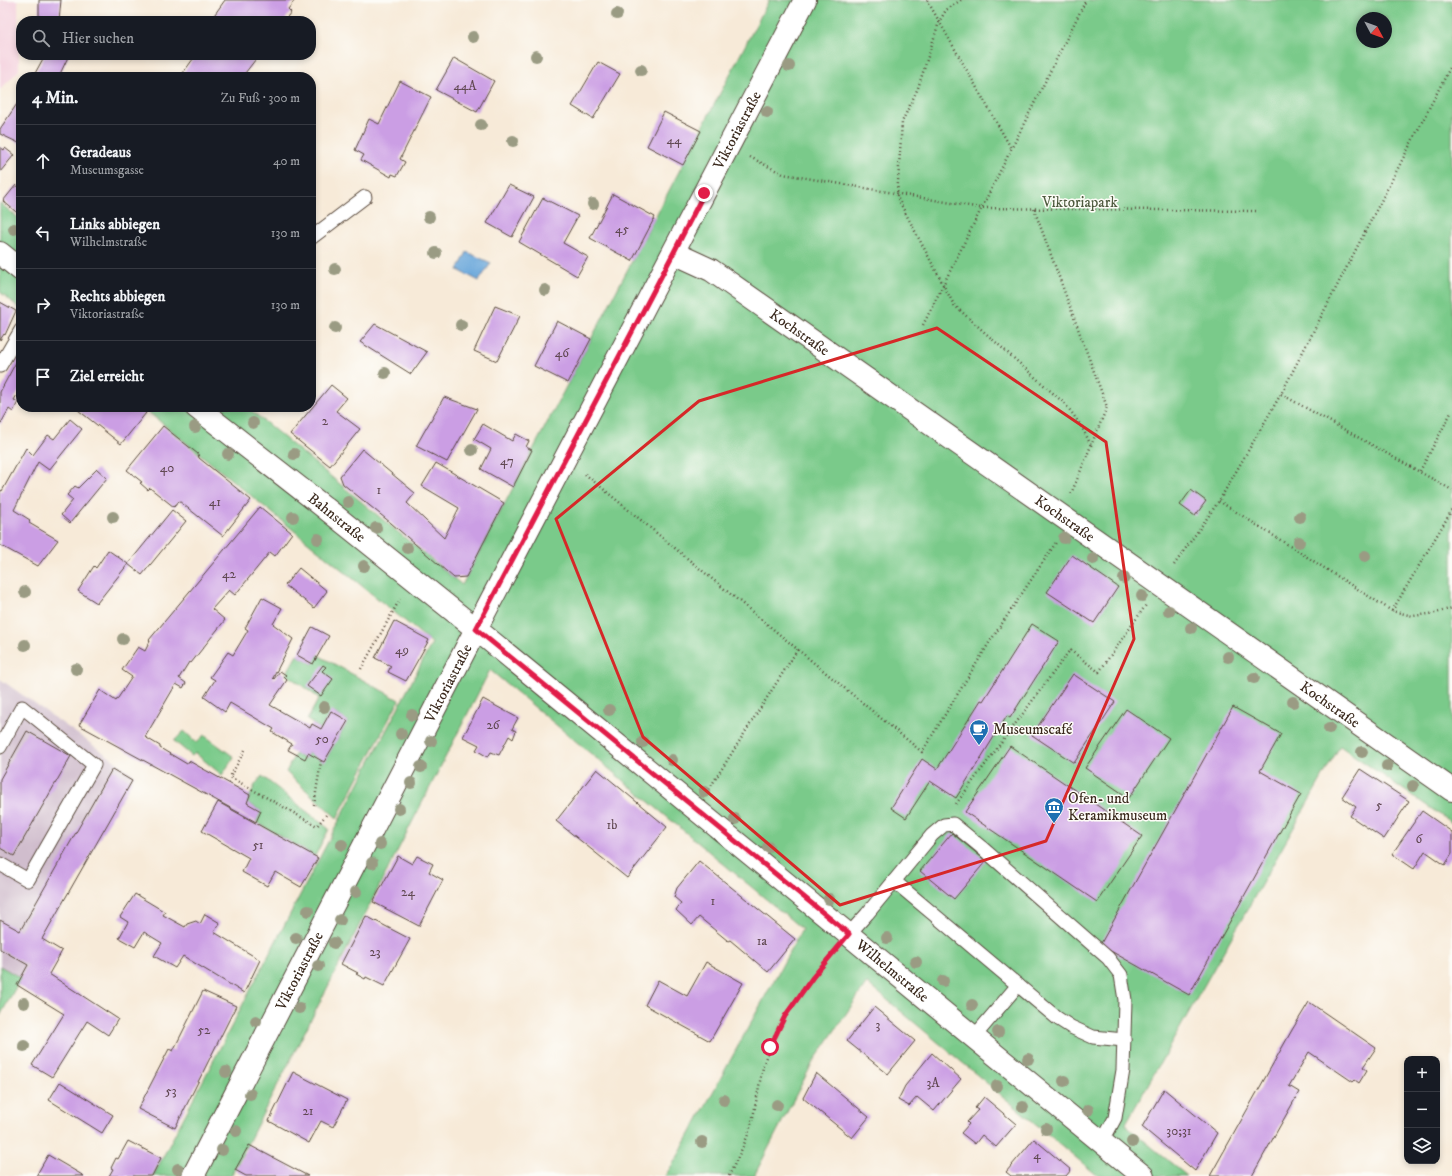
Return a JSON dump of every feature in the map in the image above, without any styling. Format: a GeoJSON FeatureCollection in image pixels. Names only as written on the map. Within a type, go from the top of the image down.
{"type":"FeatureCollection","features":[{"type":"Feature","properties":{"kind":"street","name":"Viktoriastraße"},"geometry":{"type":"LineString","coordinates":[[193,1176],[476,629],[805,0]]}},
{"type":"Feature","properties":{"kind":"street","name":"Kochstraße"},"geometry":{"type":"LineString","coordinates":[[674,252],[711,270],[1452,790]]}},
{"type":"Feature","properties":{"kind":"street"},"geometry":{"type":"LineString","coordinates":[[0,253],[16,266]]}},
{"type":"Feature","properties":{"kind":"street","name":"Bahnstraße"},"geometry":{"type":"LineString","coordinates":[[202,412],[476,629]]}},
{"type":"Feature","properties":{"kind":"street","name":"Wilhelmstraße"},"geometry":{"type":"LineString","coordinates":[[476,629],[1142,1176]]}},
{"type":"Feature","properties":{"kind":"lane"},"geometry":{"type":"LineString","coordinates":[[316,234],[365,197]]}},
{"type":"Feature","properties":{"kind":"lane"},"geometry":{"type":"LineString","coordinates":[[0,366],[16,339]]}},
{"type":"Feature","properties":{"kind":"lane"},"geometry":{"type":"LineString","coordinates":[[0,747],[22,707],[94,765],[28,880],[0,864]]}},
{"type":"Feature","properties":{"kind":"lane"},"geometry":{"type":"LineString","coordinates":[[849,934],[932,835],[944,825],[953,824],[981,847],[1108,958],[1121,975],[1125,1000],[1123,1070],[1115,1118],[1102,1142]]}},
{"type":"Feature","properties":{"kind":"lane"},"geometry":{"type":"LineString","coordinates":[[894,881],[1057,1018],[1071,1027],[1093,1037],[1124,1040]]}},
{"type":"Feature","properties":{"kind":"lane"},"geometry":{"type":"LineString","coordinates":[[974,1037],[1018,985]]}},
{"type":"Feature","properties":{"kind":"path"},"geometry":{"type":"LineString","coordinates":[[927,0],[1012,148]]}},
{"type":"Feature","properties":{"kind":"path"},"geometry":{"type":"LineString","coordinates":[[961,0],[946,10],[939,22],[918,88],[902,122],[897,197],[954,305],[981,327],[989,337],[1064,403],[1086,433],[1091,446]]}},
{"type":"Feature","properties":{"kind":"path"},"geometry":{"type":"LineString","coordinates":[[923,325],[1086,0]]}},
{"type":"Feature","properties":{"kind":"path"},"geometry":{"type":"LineString","coordinates":[[954,807],[1070,650],[1099,672],[1219,502],[1282,394],[1452,64]]}},
{"type":"Feature","properties":{"kind":"path"},"geometry":{"type":"LineString","coordinates":[[729,146],[783,174],[981,208],[1256,211]]}},
{"type":"Feature","properties":{"kind":"path"},"geometry":{"type":"LineString","coordinates":[[566,458],[922,752],[1066,519],[1091,446],[1107,407],[1034,208]]}},
{"type":"Feature","properties":{"kind":"path"},"geometry":{"type":"LineString","coordinates":[[1282,394],[1452,490]]}},
{"type":"Feature","properties":{"kind":"path"},"geometry":{"type":"LineString","coordinates":[[1420,471],[1452,411]]}},
{"type":"Feature","properties":{"kind":"path"},"geometry":{"type":"LineString","coordinates":[[1219,502],[1392,611],[1413,616],[1436,613],[1452,608]]}},
{"type":"Feature","properties":{"kind":"path"},"geometry":{"type":"LineString","coordinates":[[1392,611],[1452,510]]}},
{"type":"Feature","properties":{"kind":"path"},"geometry":{"type":"LineString","coordinates":[[361,669],[412,578]]}},
{"type":"Feature","properties":{"kind":"path"},"geometry":{"type":"LineString","coordinates":[[698,810],[710,787],[798,649]]}},
{"type":"Feature","properties":{"kind":"path"},"geometry":{"type":"LineString","coordinates":[[245,750],[230,777],[317,826],[326,815]]}},
{"type":"Feature","properties":{"kind":"path"},"geometry":{"type":"LineString","coordinates":[[314,805],[321,761]]}},
{"type":"Feature","properties":{"kind":"path"},"geometry":{"type":"LineString","coordinates":[[729,1176],[750,1129],[760,1080],[773,1041],[785,1016],[813,977],[849,934]]}},
{"type":"Feature","properties":{"kind":"highlighted area"},"geometry":{"type":"Polygon","coordinates":[[[937,328],[1106,442],[1134,639],[1046,841],[840,905],[643,737],[556,519],[699,401],[937,328]]]}},
{"type":"Feature","properties":{"kind":"shaded area"},"geometry":{"type":"Polygon","coordinates":[[[0,0],[18,0],[18,16],[16,16],[16,60],[19,60],[19,70],[0,90],[0,0]]]}},
{"type":"Feature","properties":{"kind":"shaded area"},"geometry":{"type":"Polygon","coordinates":[[[0,679],[135,775],[21,978],[0,966],[0,679]]]}},
{"type":"Feature","properties":{"kind":"green space","name":"Viktoriapark"},"geometry":{"type":"Polygon","coordinates":[[[769,0],[1452,0],[1452,823],[1340,746],[1125,1125],[1187,1176],[1098,1176],[867,983],[812,1064],[754,1176],[665,1176],[678,1156],[802,929],[490,670],[231,1176],[153,1176],[432,643],[148,412],[253,412],[462,585],[769,0]]]}},
{"type":"Feature","properties":{"kind":"green space"},"geometry":{"type":"Polygon","coordinates":[[[0,203],[16,216],[16,305],[0,292],[0,203]]]}},
{"type":"Feature","properties":{"kind":"green space"},"geometry":{"type":"Polygon","coordinates":[[[297,655],[313,664],[318,655],[399,700],[337,818],[286,772],[295,754],[305,759],[308,753],[324,762],[348,721],[331,711],[321,729],[307,720],[319,698],[286,674],[297,655]]]}},
{"type":"Feature","properties":{"kind":"green space"},"geometry":{"type":"Polygon","coordinates":[[[184,731],[197,743],[204,735],[234,757],[222,775],[195,753],[192,756],[174,741],[184,731]]]}},
{"type":"Feature","properties":{"kind":"green space"},"geometry":{"type":"Polygon","coordinates":[[[262,776],[329,829],[315,856],[256,822],[261,811],[247,803],[255,785],[262,776]]]}},
{"type":"Feature","properties":{"kind":"green space"},"geometry":{"type":"Polygon","coordinates":[[[0,966],[21,978],[0,1016],[0,966]]]}},
{"type":"Feature","properties":{"kind":"water"},"geometry":{"type":"Polygon","coordinates":[[[467,252],[491,263],[479,281],[458,270],[467,252]]]}},
{"type":"Feature","properties":{"kind":"building"},"geometry":{"type":"Polygon","coordinates":[[[39,0],[61,0],[59,16],[39,16],[39,0]]]}},
{"type":"Feature","properties":{"kind":"building"},"geometry":{"type":"Polygon","coordinates":[[[225,0],[295,0],[288,9],[291,12],[288,16],[214,16],[225,0]]]}},
{"type":"Feature","properties":{"kind":"building"},"geometry":{"type":"Polygon","coordinates":[[[454,58],[494,81],[477,112],[436,90],[454,58]]]}},
{"type":"Feature","properties":{"kind":"building"},"geometry":{"type":"Polygon","coordinates":[[[42,60],[67,60],[61,72],[36,72],[42,60]]]}},
{"type":"Feature","properties":{"kind":"building"},"geometry":{"type":"Polygon","coordinates":[[[192,60],[255,60],[246,72],[184,72],[192,60]]]}},
{"type":"Feature","properties":{"kind":"building"},"geometry":{"type":"Polygon","coordinates":[[[598,62],[620,74],[593,119],[572,106],[598,62]]]}},
{"type":"Feature","properties":{"kind":"building"},"geometry":{"type":"Polygon","coordinates":[[[400,81],[431,97],[400,159],[405,162],[397,176],[392,174],[391,177],[361,160],[364,155],[355,150],[369,119],[379,124],[400,81]]]}},
{"type":"Feature","properties":{"kind":"building"},"geometry":{"type":"Polygon","coordinates":[[[16,105],[16,142],[0,134],[0,129],[16,105]]]}},
{"type":"Feature","properties":{"kind":"building"},"geometry":{"type":"Polygon","coordinates":[[[664,112],[701,131],[683,165],[647,146],[664,112]]]}},
{"type":"Feature","properties":{"kind":"building"},"geometry":{"type":"Polygon","coordinates":[[[0,147],[4,150],[5,148],[14,155],[0,172],[0,147]]]}},
{"type":"Feature","properties":{"kind":"building"},"geometry":{"type":"Polygon","coordinates":[[[16,185],[16,212],[3,201],[16,185]]]}},
{"type":"Feature","properties":{"kind":"building"},"geometry":{"type":"Polygon","coordinates":[[[509,185],[534,197],[512,237],[487,223],[509,185]]]}},
{"type":"Feature","properties":{"kind":"building"},"geometry":{"type":"Polygon","coordinates":[[[613,194],[655,217],[632,261],[590,238],[613,194]]]}},
{"type":"Feature","properties":{"kind":"building"},"geometry":{"type":"Polygon","coordinates":[[[543,198],[578,216],[563,243],[588,257],[577,276],[519,242],[543,198]]]}},
{"type":"Feature","properties":{"kind":"building"},"geometry":{"type":"Polygon","coordinates":[[[0,302],[16,311],[5,335],[4,334],[0,340],[0,302]]]}},
{"type":"Feature","properties":{"kind":"building"},"geometry":{"type":"Polygon","coordinates":[[[495,306],[520,316],[497,361],[474,351],[495,306]]]}},
{"type":"Feature","properties":{"kind":"building"},"geometry":{"type":"Polygon","coordinates":[[[557,321],[591,339],[568,383],[534,366],[557,321]]]}},
{"type":"Feature","properties":{"kind":"building"},"geometry":{"type":"Polygon","coordinates":[[[375,324],[427,352],[411,374],[360,342],[375,324]]]}},
{"type":"Feature","properties":{"kind":"building"},"geometry":{"type":"Polygon","coordinates":[[[16,362],[16,397],[14,400],[16,401],[16,406],[13,412],[9,409],[0,425],[0,392],[16,362]]]}},
{"type":"Feature","properties":{"kind":"building"},"geometry":{"type":"Polygon","coordinates":[[[331,385],[347,398],[336,411],[360,429],[330,466],[290,434],[308,412],[316,412],[316,403],[331,385]]]}},
{"type":"Feature","properties":{"kind":"building"},"geometry":{"type":"Polygon","coordinates":[[[444,397],[477,409],[447,462],[416,446],[444,397]]]}},
{"type":"Feature","properties":{"kind":"building"},"geometry":{"type":"Polygon","coordinates":[[[81,412],[145,412],[146,413],[121,444],[81,412]]]}},
{"type":"Feature","properties":{"kind":"building"},"geometry":{"type":"Polygon","coordinates":[[[70,419],[82,429],[49,470],[38,462],[14,510],[30,520],[29,523],[58,540],[38,566],[0,545],[0,490],[2,491],[26,448],[33,455],[48,435],[54,439],[70,419]]]}},
{"type":"Feature","properties":{"kind":"building"},"geometry":{"type":"Polygon","coordinates":[[[483,424],[512,441],[516,434],[529,441],[526,447],[532,450],[513,487],[481,469],[491,449],[474,439],[483,424]]]}},
{"type":"Feature","properties":{"kind":"building"},"geometry":{"type":"Polygon","coordinates":[[[163,426],[198,454],[199,458],[251,500],[223,536],[179,501],[174,507],[150,488],[148,490],[140,483],[142,482],[127,470],[163,426]]]}},
{"type":"Feature","properties":{"kind":"building"},"geometry":{"type":"Polygon","coordinates":[[[362,449],[415,493],[407,503],[444,538],[459,508],[422,486],[436,463],[504,503],[466,577],[454,578],[391,523],[343,484],[340,476],[362,449]]]}},
{"type":"Feature","properties":{"kind":"building"},"geometry":{"type":"Polygon","coordinates":[[[97,469],[107,478],[70,523],[61,515],[73,500],[67,495],[75,486],[78,488],[97,469]]]}},
{"type":"Feature","properties":{"kind":"building"},"geometry":{"type":"Polygon","coordinates":[[[1191,490],[1206,501],[1195,516],[1180,505],[1191,490]]]}},
{"type":"Feature","properties":{"kind":"building"},"geometry":{"type":"Polygon","coordinates":[[[260,507],[292,533],[275,556],[270,552],[235,595],[229,590],[212,609],[225,620],[191,663],[189,662],[179,678],[186,683],[183,688],[176,684],[145,737],[187,764],[189,761],[250,795],[247,803],[261,811],[256,822],[79,725],[100,690],[116,701],[132,677],[122,670],[138,647],[145,651],[150,641],[149,640],[260,507]]]}},
{"type":"Feature","properties":{"kind":"building"},"geometry":{"type":"Polygon","coordinates":[[[172,510],[186,521],[142,575],[128,564],[172,510]]]}},
{"type":"Feature","properties":{"kind":"building"},"geometry":{"type":"Polygon","coordinates":[[[108,550],[128,564],[97,603],[78,591],[94,566],[96,568],[108,550]]]}},
{"type":"Feature","properties":{"kind":"building"},"geometry":{"type":"Polygon","coordinates":[[[1072,555],[1118,587],[1094,623],[1047,592],[1072,555]]]}},
{"type":"Feature","properties":{"kind":"building"},"geometry":{"type":"Polygon","coordinates":[[[299,568],[327,591],[314,608],[285,585],[299,568]]]}},
{"type":"Feature","properties":{"kind":"building"},"geometry":{"type":"Polygon","coordinates":[[[262,597],[282,608],[273,624],[293,639],[273,678],[274,679],[280,671],[286,675],[284,677],[287,680],[270,705],[310,728],[312,724],[321,729],[331,711],[348,721],[324,762],[308,753],[305,759],[288,750],[292,744],[272,732],[274,729],[230,703],[225,712],[204,697],[215,680],[210,677],[228,652],[233,655],[248,630],[245,628],[262,597]]]}},
{"type":"Feature","properties":{"kind":"building"},"geometry":{"type":"Polygon","coordinates":[[[394,621],[429,640],[406,681],[388,672],[391,666],[375,658],[394,621]]]}},
{"type":"Feature","properties":{"kind":"building"},"geometry":{"type":"Polygon","coordinates":[[[1032,624],[1059,641],[1010,718],[1007,716],[956,798],[930,781],[906,818],[891,808],[922,759],[937,769],[981,700],[983,701],[1032,624]]]}},
{"type":"Feature","properties":{"kind":"building"},"geometry":{"type":"Polygon","coordinates":[[[312,627],[329,636],[313,664],[297,655],[312,627]]]}},
{"type":"Feature","properties":{"kind":"building"},"geometry":{"type":"Polygon","coordinates":[[[323,665],[326,667],[322,671],[333,679],[321,696],[307,686],[323,665]]]}},
{"type":"Feature","properties":{"kind":"building"},"geometry":{"type":"Polygon","coordinates":[[[1073,674],[1115,702],[1074,763],[1032,735],[1073,674]]]}},
{"type":"Feature","properties":{"kind":"building"},"geometry":{"type":"Polygon","coordinates":[[[483,699],[518,718],[512,729],[516,731],[513,739],[509,736],[499,755],[491,752],[488,757],[476,750],[479,745],[463,737],[483,699]]]}},
{"type":"Feature","properties":{"kind":"building"},"geometry":{"type":"Polygon","coordinates":[[[1233,707],[1281,734],[1260,771],[1301,794],[1189,995],[1100,945],[1233,707]]]}},
{"type":"Feature","properties":{"kind":"building"},"geometry":{"type":"Polygon","coordinates":[[[1126,709],[1169,738],[1129,798],[1085,768],[1126,709]]]}},
{"type":"Feature","properties":{"kind":"building"},"geometry":{"type":"Polygon","coordinates":[[[27,731],[71,756],[14,856],[0,848],[0,779],[27,731]]]}},
{"type":"Feature","properties":{"kind":"building","name":"Ofen- und Keramikmuseum"},"geometry":{"type":"Polygon","coordinates":[[[1010,746],[1142,836],[1097,902],[965,812],[1010,746]]]}},
{"type":"Feature","properties":{"kind":"building"},"geometry":{"type":"Polygon","coordinates":[[[112,769],[132,781],[42,939],[62,951],[49,974],[118,1019],[108,1035],[87,1021],[52,1077],[32,1065],[64,1014],[17,985],[28,965],[0,949],[0,920],[20,931],[112,769]]]}},
{"type":"Feature","properties":{"kind":"building"},"geometry":{"type":"Polygon","coordinates":[[[597,769],[667,827],[627,878],[556,821],[597,769]]]}},
{"type":"Feature","properties":{"kind":"building"},"geometry":{"type":"Polygon","coordinates":[[[1360,769],[1409,801],[1384,839],[1350,816],[1356,807],[1342,797],[1360,769]]]}},
{"type":"Feature","properties":{"kind":"building"},"geometry":{"type":"Polygon","coordinates":[[[218,802],[318,858],[301,887],[275,872],[267,886],[242,872],[249,858],[202,831],[218,802]]]}},
{"type":"Feature","properties":{"kind":"building"},"geometry":{"type":"Polygon","coordinates":[[[1422,811],[1452,832],[1452,854],[1445,865],[1425,851],[1414,869],[1392,854],[1422,811]]]}},
{"type":"Feature","properties":{"kind":"building"},"geometry":{"type":"Polygon","coordinates":[[[952,833],[986,861],[954,899],[920,871],[952,833]]]}},
{"type":"Feature","properties":{"kind":"building"},"geometry":{"type":"Polygon","coordinates":[[[398,856],[412,864],[417,856],[433,864],[429,872],[443,880],[419,926],[373,902],[398,856]]]}},
{"type":"Feature","properties":{"kind":"building"},"geometry":{"type":"Polygon","coordinates":[[[699,861],[795,939],[768,972],[730,940],[728,941],[699,917],[692,925],[676,910],[681,903],[674,897],[677,888],[699,861]]]}},
{"type":"Feature","properties":{"kind":"building"},"geometry":{"type":"Polygon","coordinates":[[[135,894],[165,912],[163,915],[185,927],[187,924],[196,921],[200,924],[205,914],[220,923],[214,932],[260,960],[244,993],[183,956],[175,968],[154,956],[162,943],[144,932],[135,947],[119,938],[128,922],[120,917],[135,894]]]}},
{"type":"Feature","properties":{"kind":"building"},"geometry":{"type":"Polygon","coordinates":[[[366,916],[410,939],[384,986],[366,977],[365,979],[356,974],[358,973],[341,964],[366,916]]]}},
{"type":"Feature","properties":{"kind":"building"},"geometry":{"type":"Polygon","coordinates":[[[706,962],[743,983],[710,1041],[645,1005],[658,980],[687,996],[706,962]]]}},
{"type":"Feature","properties":{"kind":"building"},"geometry":{"type":"Polygon","coordinates":[[[203,991],[236,1006],[175,1128],[138,1109],[169,1049],[173,1051],[203,991]]]}},
{"type":"Feature","properties":{"kind":"building"},"geometry":{"type":"Polygon","coordinates":[[[1309,1002],[1376,1048],[1363,1067],[1367,1070],[1359,1083],[1355,1080],[1353,1082],[1309,1052],[1289,1086],[1299,1092],[1252,1176],[1210,1176],[1292,1030],[1309,1002]]]}},
{"type":"Feature","properties":{"kind":"building"},"geometry":{"type":"Polygon","coordinates":[[[874,1007],[915,1041],[888,1074],[847,1041],[874,1007]]]}},
{"type":"Feature","properties":{"kind":"building"},"geometry":{"type":"Polygon","coordinates":[[[932,1053],[961,1079],[934,1111],[917,1097],[909,1106],[898,1100],[905,1086],[932,1053]]]}},
{"type":"Feature","properties":{"kind":"building"},"geometry":{"type":"Polygon","coordinates":[[[293,1072],[347,1100],[333,1127],[321,1121],[309,1143],[269,1121],[293,1072]]]}},
{"type":"Feature","properties":{"kind":"building"},"geometry":{"type":"Polygon","coordinates":[[[816,1073],[869,1117],[852,1138],[803,1098],[816,1073]]]}},
{"type":"Feature","properties":{"kind":"building"},"geometry":{"type":"Polygon","coordinates":[[[60,1082],[113,1115],[102,1133],[49,1100],[60,1082]]]}},
{"type":"Feature","properties":{"kind":"building"},"geometry":{"type":"Polygon","coordinates":[[[1164,1089],[1217,1133],[1195,1171],[1142,1127],[1164,1089]]]}},
{"type":"Feature","properties":{"kind":"building"},"geometry":{"type":"Polygon","coordinates":[[[984,1097],[1016,1124],[996,1147],[982,1135],[975,1144],[961,1133],[969,1124],[967,1122],[978,1110],[975,1108],[984,1097]]]}},
{"type":"Feature","properties":{"kind":"building"},"geometry":{"type":"Polygon","coordinates":[[[1034,1139],[1071,1170],[1066,1176],[1011,1176],[1006,1172],[1034,1139]]]}},
{"type":"Feature","properties":{"kind":"building"},"geometry":{"type":"Polygon","coordinates":[[[128,1141],[161,1158],[152,1176],[109,1176],[116,1158],[118,1159],[128,1141]]]}},
{"type":"Feature","properties":{"kind":"building"},"geometry":{"type":"Polygon","coordinates":[[[249,1145],[308,1176],[246,1176],[235,1170],[249,1145]]]}},
{"type":"Feature","properties":{"kind":"building"},"geometry":{"type":"Polygon","coordinates":[[[48,1155],[84,1176],[36,1176],[48,1155]]]}},
{"type":"Feature","properties":{"kind":"place","name":"Museumscafé"},"geometry":{"type":"Point","coordinates":[979,746]}},
{"type":"Feature","properties":{"kind":"place","name":"Ofen- und Keramikmuseum"},"geometry":{"type":"Point","coordinates":[1054,824]}},
{"type":"Feature","properties":{"kind":"route"},"geometry":{"type":"LineString","coordinates":[[704,193],[476,629],[849,934],[813,977],[785,1016],[770,1047]]}}]}
